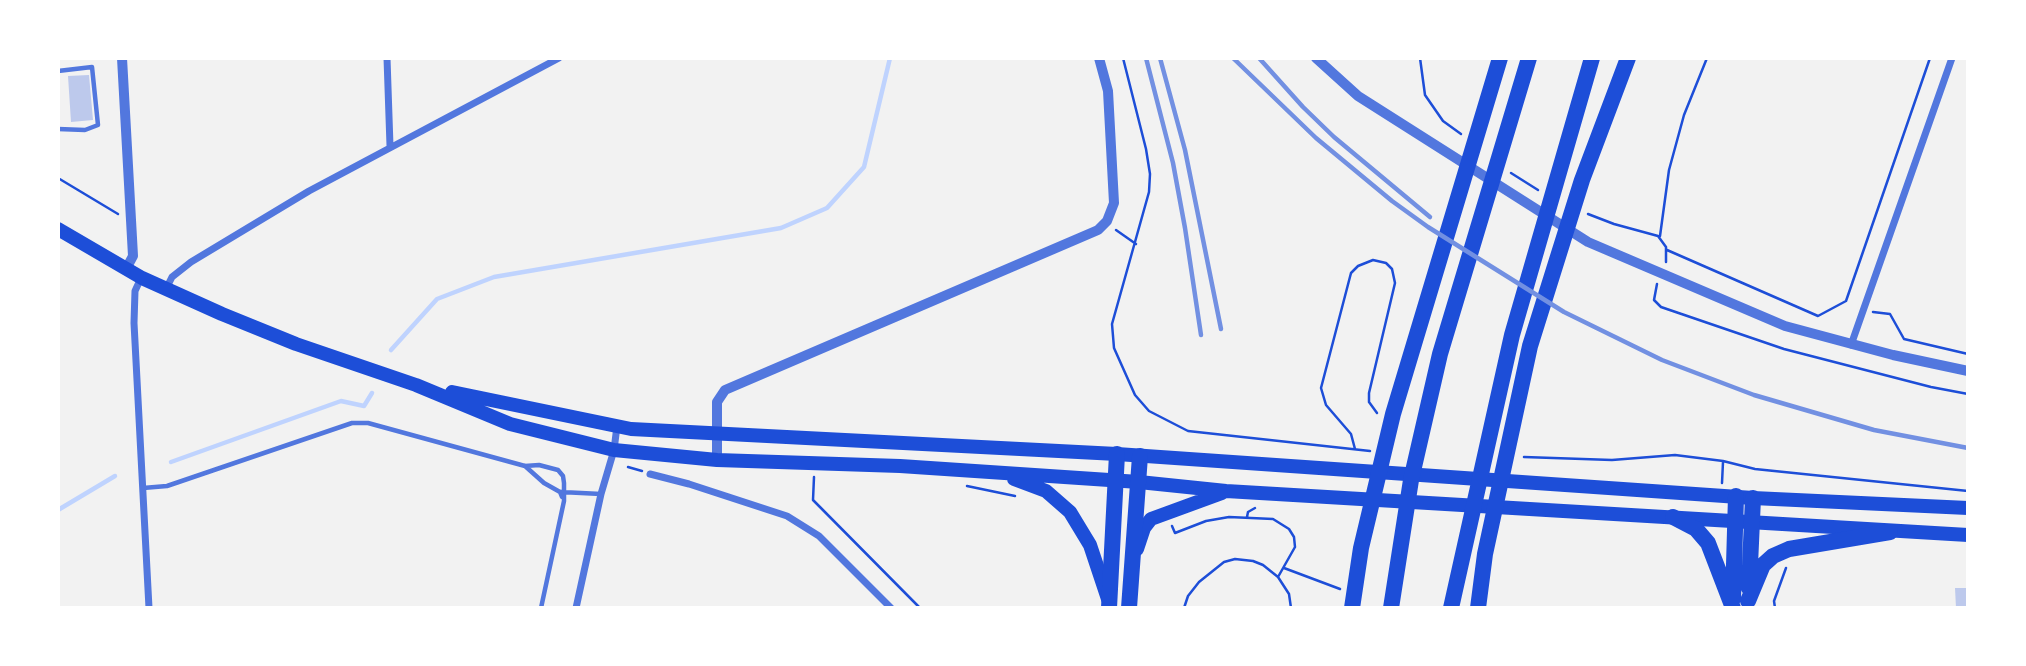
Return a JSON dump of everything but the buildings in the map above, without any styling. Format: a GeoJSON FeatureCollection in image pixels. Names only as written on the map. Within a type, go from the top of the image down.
{"type":"FeatureCollection","features":[{"type":"Feature","properties":{"kind":"highway"},"geometry":{"type":"LineString","coordinates":[[1352,608],[1361,548],[1390,415],[1500,58]]}},
{"type":"Feature","properties":{"kind":"highway"},"geometry":{"type":"LineString","coordinates":[[1391,608],[1411,480],[1451,313],[1529,58]]}},
{"type":"Feature","properties":{"kind":"highway"},"geometry":{"type":"LineString","coordinates":[[1451,608],[1511,335],[1592,58]]}},
{"type":"Feature","properties":{"kind":"highway"},"geometry":{"type":"LineString","coordinates":[[1478,608],[1485,554],[1531,346],[1582,180],[1628,58]]}},
{"type":"Feature","properties":{"kind":"highway"},"geometry":{"type":"LineString","coordinates":[[58,229],[166,290],[296,344],[416,385],[510,424],[613,456],[900,466],[1139,482],[1226,491],[1968,535]]}},
{"type":"Feature","properties":{"kind":"highway"},"geometry":{"type":"LineString","coordinates":[[416,385],[631,429],[1117,454],[1753,498],[1968,508]]}},
{"type":"Feature","properties":{"kind":"highway"},"geometry":{"type":"LineString","coordinates":[[1109,606],[1117,454]]}},
{"type":"Feature","properties":{"kind":"highway"},"geometry":{"type":"LineString","coordinates":[[1129,608],[1140,456]]}},
{"type":"Feature","properties":{"kind":"highway"},"geometry":{"type":"LineString","coordinates":[[991,472],[1045,491],[1070,512],[1082,527],[1090,545],[1109,606]]}},
{"type":"Feature","properties":{"kind":"highway"},"geometry":{"type":"LineString","coordinates":[[1133,559],[1144,528],[1152,519],[1226,491]]}},
{"type":"Feature","properties":{"kind":"highway"},"geometry":{"type":"LineString","coordinates":[[1733,608],[1736,496]]}},
{"type":"Feature","properties":{"kind":"highway"},"geometry":{"type":"LineString","coordinates":[[1748,605],[1753,498]]}},
{"type":"Feature","properties":{"kind":"highway"},"geometry":{"type":"LineString","coordinates":[[1673,517],[1696,528],[1707,543],[1733,608]]}},
{"type":"Feature","properties":{"kind":"highway"},"geometry":{"type":"LineString","coordinates":[[1748,605],[1763,565],[1773,556],[1789,549],[1890,532]]}},
{"type":"Feature","properties":{"kind":"street"},"geometry":{"type":"LineString","coordinates":[[122,58],[133,256],[126,269]]}},
{"type":"Feature","properties":{"kind":"street"},"geometry":{"type":"LineString","coordinates":[[387,58],[390,146]]}},
{"type":"Feature","properties":{"kind":"street"},"geometry":{"type":"LineString","coordinates":[[166,290],[172,277],[191,262],[309,191],[559,58]]}},
{"type":"Feature","properties":{"kind":"street"},"geometry":{"type":"LineString","coordinates":[[717,460],[717,402],[725,390],[1098,230],[1107,221],[1114,204],[1108,91],[1098,58]]}},
{"type":"Feature","properties":{"kind":"street"},"geometry":{"type":"LineString","coordinates":[[1315,58],[1358,96],[1588,242],[1785,326],[1852,345],[1968,371]]}},
{"type":"Feature","properties":{"kind":"street"},"geometry":{"type":"LineString","coordinates":[[1852,345],[1952,58]]}},
{"type":"Feature","properties":{"kind":"street"},"geometry":{"type":"LineString","coordinates":[[142,278],[135,291],[134,323],[149,608]]}},
{"type":"Feature","properties":{"kind":"street"},"geometry":{"type":"LineString","coordinates":[[576,608],[601,494],[613,456],[617,426]]}},
{"type":"Feature","properties":{"kind":"street"},"geometry":{"type":"LineString","coordinates":[[650,474],[787,516],[819,536],[891,608]]}},
{"type":"Feature","properties":{"kind":"lane"},"geometry":{"type":"LineString","coordinates":[[58,71],[92,67],[98,125],[85,130],[58,129]]}},
{"type":"Feature","properties":{"kind":"lane"},"geometry":{"type":"LineString","coordinates":[[144,488],[167,486],[352,423],[368,423],[525,466],[539,465],[558,470],[563,476],[564,501],[541,608]]}},
{"type":"Feature","properties":{"kind":"lane"},"geometry":{"type":"LineString","coordinates":[[525,466],[544,483],[562,492],[601,494]]}},
{"type":"Feature","properties":{"kind":"path"},"geometry":{"type":"LineString","coordinates":[[1123,58],[1150,174],[1149,192],[1136,244],[1112,324],[1114,348],[1135,394],[1149,411],[1188,431],[1355,449],[1351,434],[1326,405],[1321,388],[1351,273],[1358,266],[1373,260],[1386,263],[1395,276],[1369,393],[1372,409],[1390,415]]}},
{"type":"Feature","properties":{"kind":"path"},"geometry":{"type":"LineString","coordinates":[[1420,58],[1425,95],[1443,121],[1462,135]]}},
{"type":"Feature","properties":{"kind":"path"},"geometry":{"type":"LineString","coordinates":[[1660,237],[1669,170],[1684,115],[1707,58]]}},
{"type":"Feature","properties":{"kind":"path"},"geometry":{"type":"LineString","coordinates":[[1667,250],[1818,316],[1846,301],[1930,58]]}},
{"type":"Feature","properties":{"kind":"path"},"geometry":{"type":"LineString","coordinates":[[58,178],[130,222]]}},
{"type":"Feature","properties":{"kind":"path"},"geometry":{"type":"LineString","coordinates":[[1107,221],[1122,236],[1136,244]]}},
{"type":"Feature","properties":{"kind":"path"},"geometry":{"type":"LineString","coordinates":[[1846,301],[1863,309],[1890,314],[1904,340],[1968,354]]}},
{"type":"Feature","properties":{"kind":"path"},"geometry":{"type":"LineString","coordinates":[[613,456],[650,474]]}},
{"type":"Feature","properties":{"kind":"path"},"geometry":{"type":"LineString","coordinates":[[1524,457],[1612,460],[1675,456],[1723,461],[1755,469],[1968,491]]}},
{"type":"Feature","properties":{"kind":"path"},"geometry":{"type":"LineString","coordinates":[[814,473],[813,500],[920,608]]}},
{"type":"Feature","properties":{"kind":"path"},"geometry":{"type":"LineString","coordinates":[[963,485],[1023,498]]}},
{"type":"Feature","properties":{"kind":"path"},"geometry":{"type":"LineString","coordinates":[[1167,513],[1175,533],[1206,521],[1229,517],[1273,519],[1289,529],[1294,537],[1294,547],[1278,577]]}},
{"type":"Feature","properties":{"kind":"path"},"geometry":{"type":"LineString","coordinates":[[1775,608],[1774,601],[1786,567],[1794,556],[1789,549]]}},
{"type":"Feature","properties":{"kind":"path"},"geometry":{"type":"LineString","coordinates":[[1184,608],[1188,596],[1199,582],[1224,562],[1236,559],[1264,565],[1278,577],[1289,594],[1291,608]]}},
{"type":"Feature","properties":{"kind":"path"},"geometry":{"type":"LineString","coordinates":[[1284,568],[1344,590]]}},
{"type":"Feature","properties":{"kind":"waterway"},"geometry":{"type":"LineString","coordinates":[[391,350],[437,299],[494,277],[781,228],[827,208],[864,167],[890,58]]}},
{"type":"Feature","properties":{"kind":"waterway"},"geometry":{"type":"LineString","coordinates":[[171,462],[341,401],[364,406],[372,393]]}},
{"type":"Feature","properties":{"kind":"waterway"},"geometry":{"type":"LineString","coordinates":[[58,510],[115,476]]}},
{"type":"Feature","properties":{"kind":"railway"},"geometry":{"type":"LineString","coordinates":[[1146,58],[1173,163],[1201,335]]}},
{"type":"Feature","properties":{"kind":"railway"},"geometry":{"type":"LineString","coordinates":[[1160,58],[1185,150],[1221,329]]}},
{"type":"Feature","properties":{"kind":"railway"},"geometry":{"type":"LineString","coordinates":[[1233,58],[1316,138],[1392,201],[1428,227],[1564,312],[1662,360],[1754,395],[1874,430],[1968,448]]}},
{"type":"Feature","properties":{"kind":"railway"},"geometry":{"type":"LineString","coordinates":[[1259,58],[1334,137],[1430,217]]}}]}
